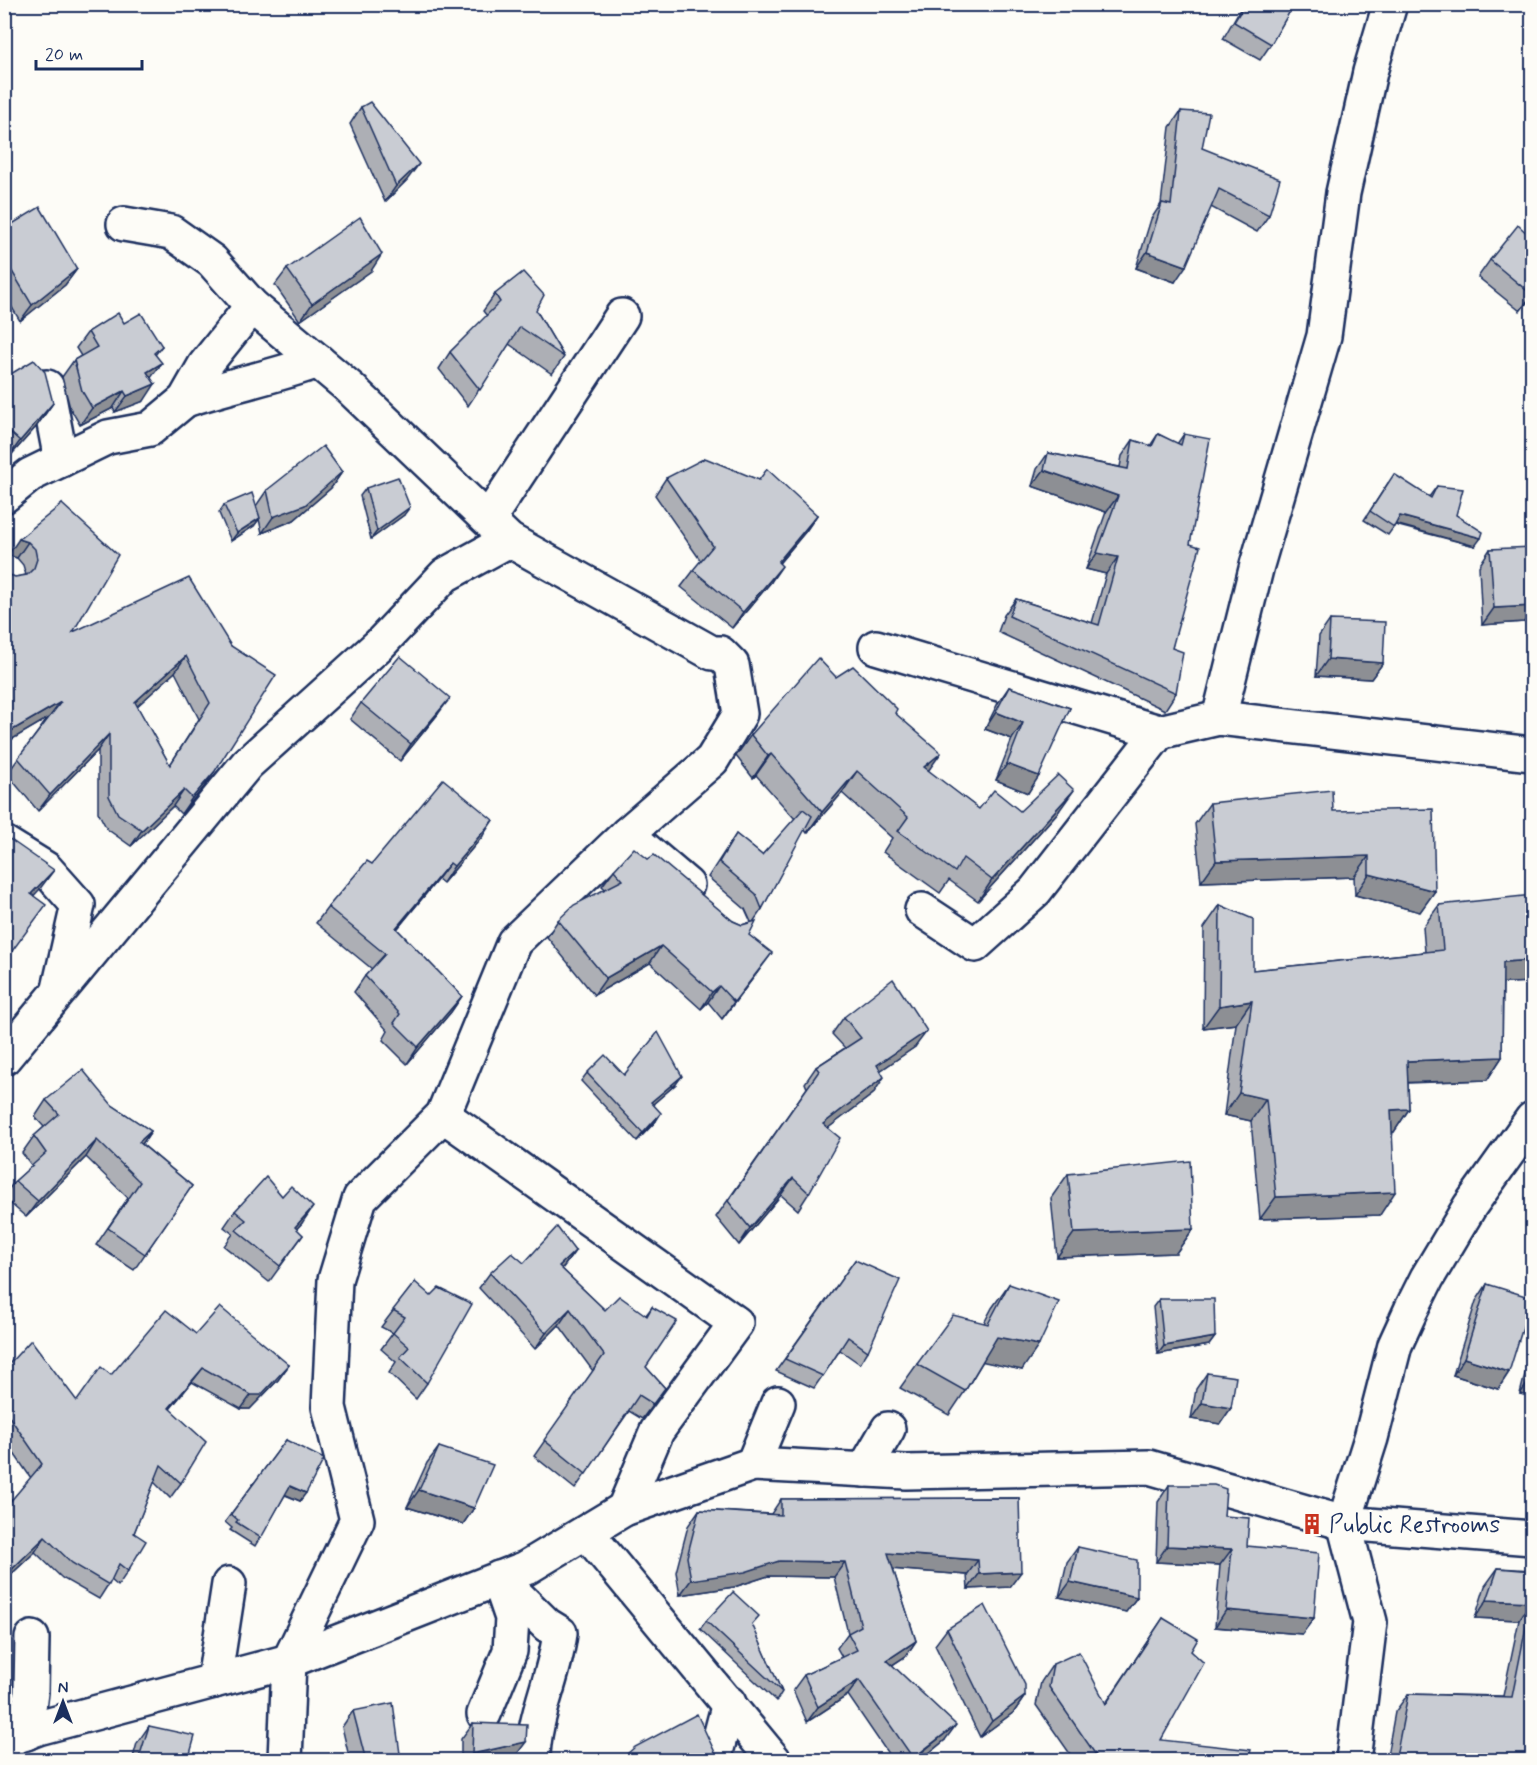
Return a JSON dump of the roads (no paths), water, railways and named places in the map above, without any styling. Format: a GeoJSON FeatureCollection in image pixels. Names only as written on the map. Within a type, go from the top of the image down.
{"type":"FeatureCollection","features":[{"type":"Feature","properties":{"kind":"street"},"geometry":{"type":"LineString","coordinates":[[1219,718],[1257,565],[1324,336],[1343,193],[1370,72],[1390,4]]}},
{"type":"Feature","properties":{"kind":"street"},"geometry":{"type":"LineString","coordinates":[[124,224],[171,232],[212,261],[252,306],[318,360],[499,529],[712,653],[720,653],[732,665],[740,714],[712,760],[627,834],[514,942],[443,1115],[360,1198],[335,1280],[329,1407],[357,1520],[289,1661],[285,1761]]}},
{"type":"Feature","properties":{"kind":"street"},"geometry":{"type":"LineString","coordinates":[[185,400],[205,365],[252,306]]}},
{"type":"Feature","properties":{"kind":"street"},"geometry":{"type":"LineString","coordinates":[[4,1059],[247,764],[380,644],[445,575],[499,529],[622,316]]}},
{"type":"Feature","properties":{"kind":"street"},"geometry":{"type":"LineString","coordinates":[[4,496],[30,475],[108,437],[150,429],[185,400],[219,388],[285,372],[318,360]]}},
{"type":"Feature","properties":{"kind":"street"},"geometry":{"type":"LineString","coordinates":[[47,387],[61,460]]}},
{"type":"Feature","properties":{"kind":"street"},"geometry":{"type":"LineString","coordinates":[[876,647],[1159,732],[1219,718],[1533,754]]}},
{"type":"Feature","properties":{"kind":"street"},"geometry":{"type":"LineString","coordinates":[[922,910],[975,945],[1035,891],[1159,732]]}},
{"type":"Feature","properties":{"kind":"street"},"geometry":{"type":"LineString","coordinates":[[627,834],[706,901]]}},
{"type":"Feature","properties":{"kind":"street"},"geometry":{"type":"LineString","coordinates":[[4,843],[46,868],[78,905],[57,996]]}},
{"type":"Feature","properties":{"kind":"street"},"geometry":{"type":"LineString","coordinates":[[443,1115],[736,1323],[657,1431],[624,1509]]}},
{"type":"Feature","properties":{"kind":"street"},"geometry":{"type":"LineString","coordinates":[[1353,1761],[1370,1622],[1344,1523],[1371,1438],[1395,1345],[1411,1310],[1427,1278],[1470,1206],[1533,1119]]}},
{"type":"Feature","properties":{"kind":"street"},"geometry":{"type":"LineString","coordinates":[[753,1464],[778,1403]]}},
{"type":"Feature","properties":{"kind":"street"},"geometry":{"type":"LineString","coordinates":[[864,1470],[888,1429]]}},
{"type":"Feature","properties":{"kind":"street"},"geometry":{"type":"LineString","coordinates":[[15,1737],[289,1661],[526,1568],[624,1509],[753,1464],[906,1472],[1149,1467],[1344,1523],[1533,1538]]}},
{"type":"Feature","properties":{"kind":"street"},"geometry":{"type":"LineString","coordinates":[[586,1533],[729,1703],[774,1761]]}},
{"type":"Feature","properties":{"kind":"street"},"geometry":{"type":"LineString","coordinates":[[484,1714],[510,1651],[512,1618],[499,1578]]}},
{"type":"Feature","properties":{"kind":"street"},"geometry":{"type":"LineString","coordinates":[[499,1578],[547,1625],[560,1633],[557,1659],[533,1742],[533,1761]]}},
{"type":"Feature","properties":{"kind":"street"},"geometry":{"type":"LineString","coordinates":[[214,1680],[229,1584]]}},
{"type":"Feature","properties":{"kind":"street"},"geometry":{"type":"LineString","coordinates":[[15,1737],[32,1692],[33,1638]]}},
{"type":"Feature","properties":{"kind":"street"},"geometry":{"type":"LineString","coordinates":[[714,1761],[729,1703]]}},
{"type":"Feature","properties":{"kind":"place","name":"Public Restrooms"},"geometry":{"type":"Point","coordinates":[1312,1524]}}]}
